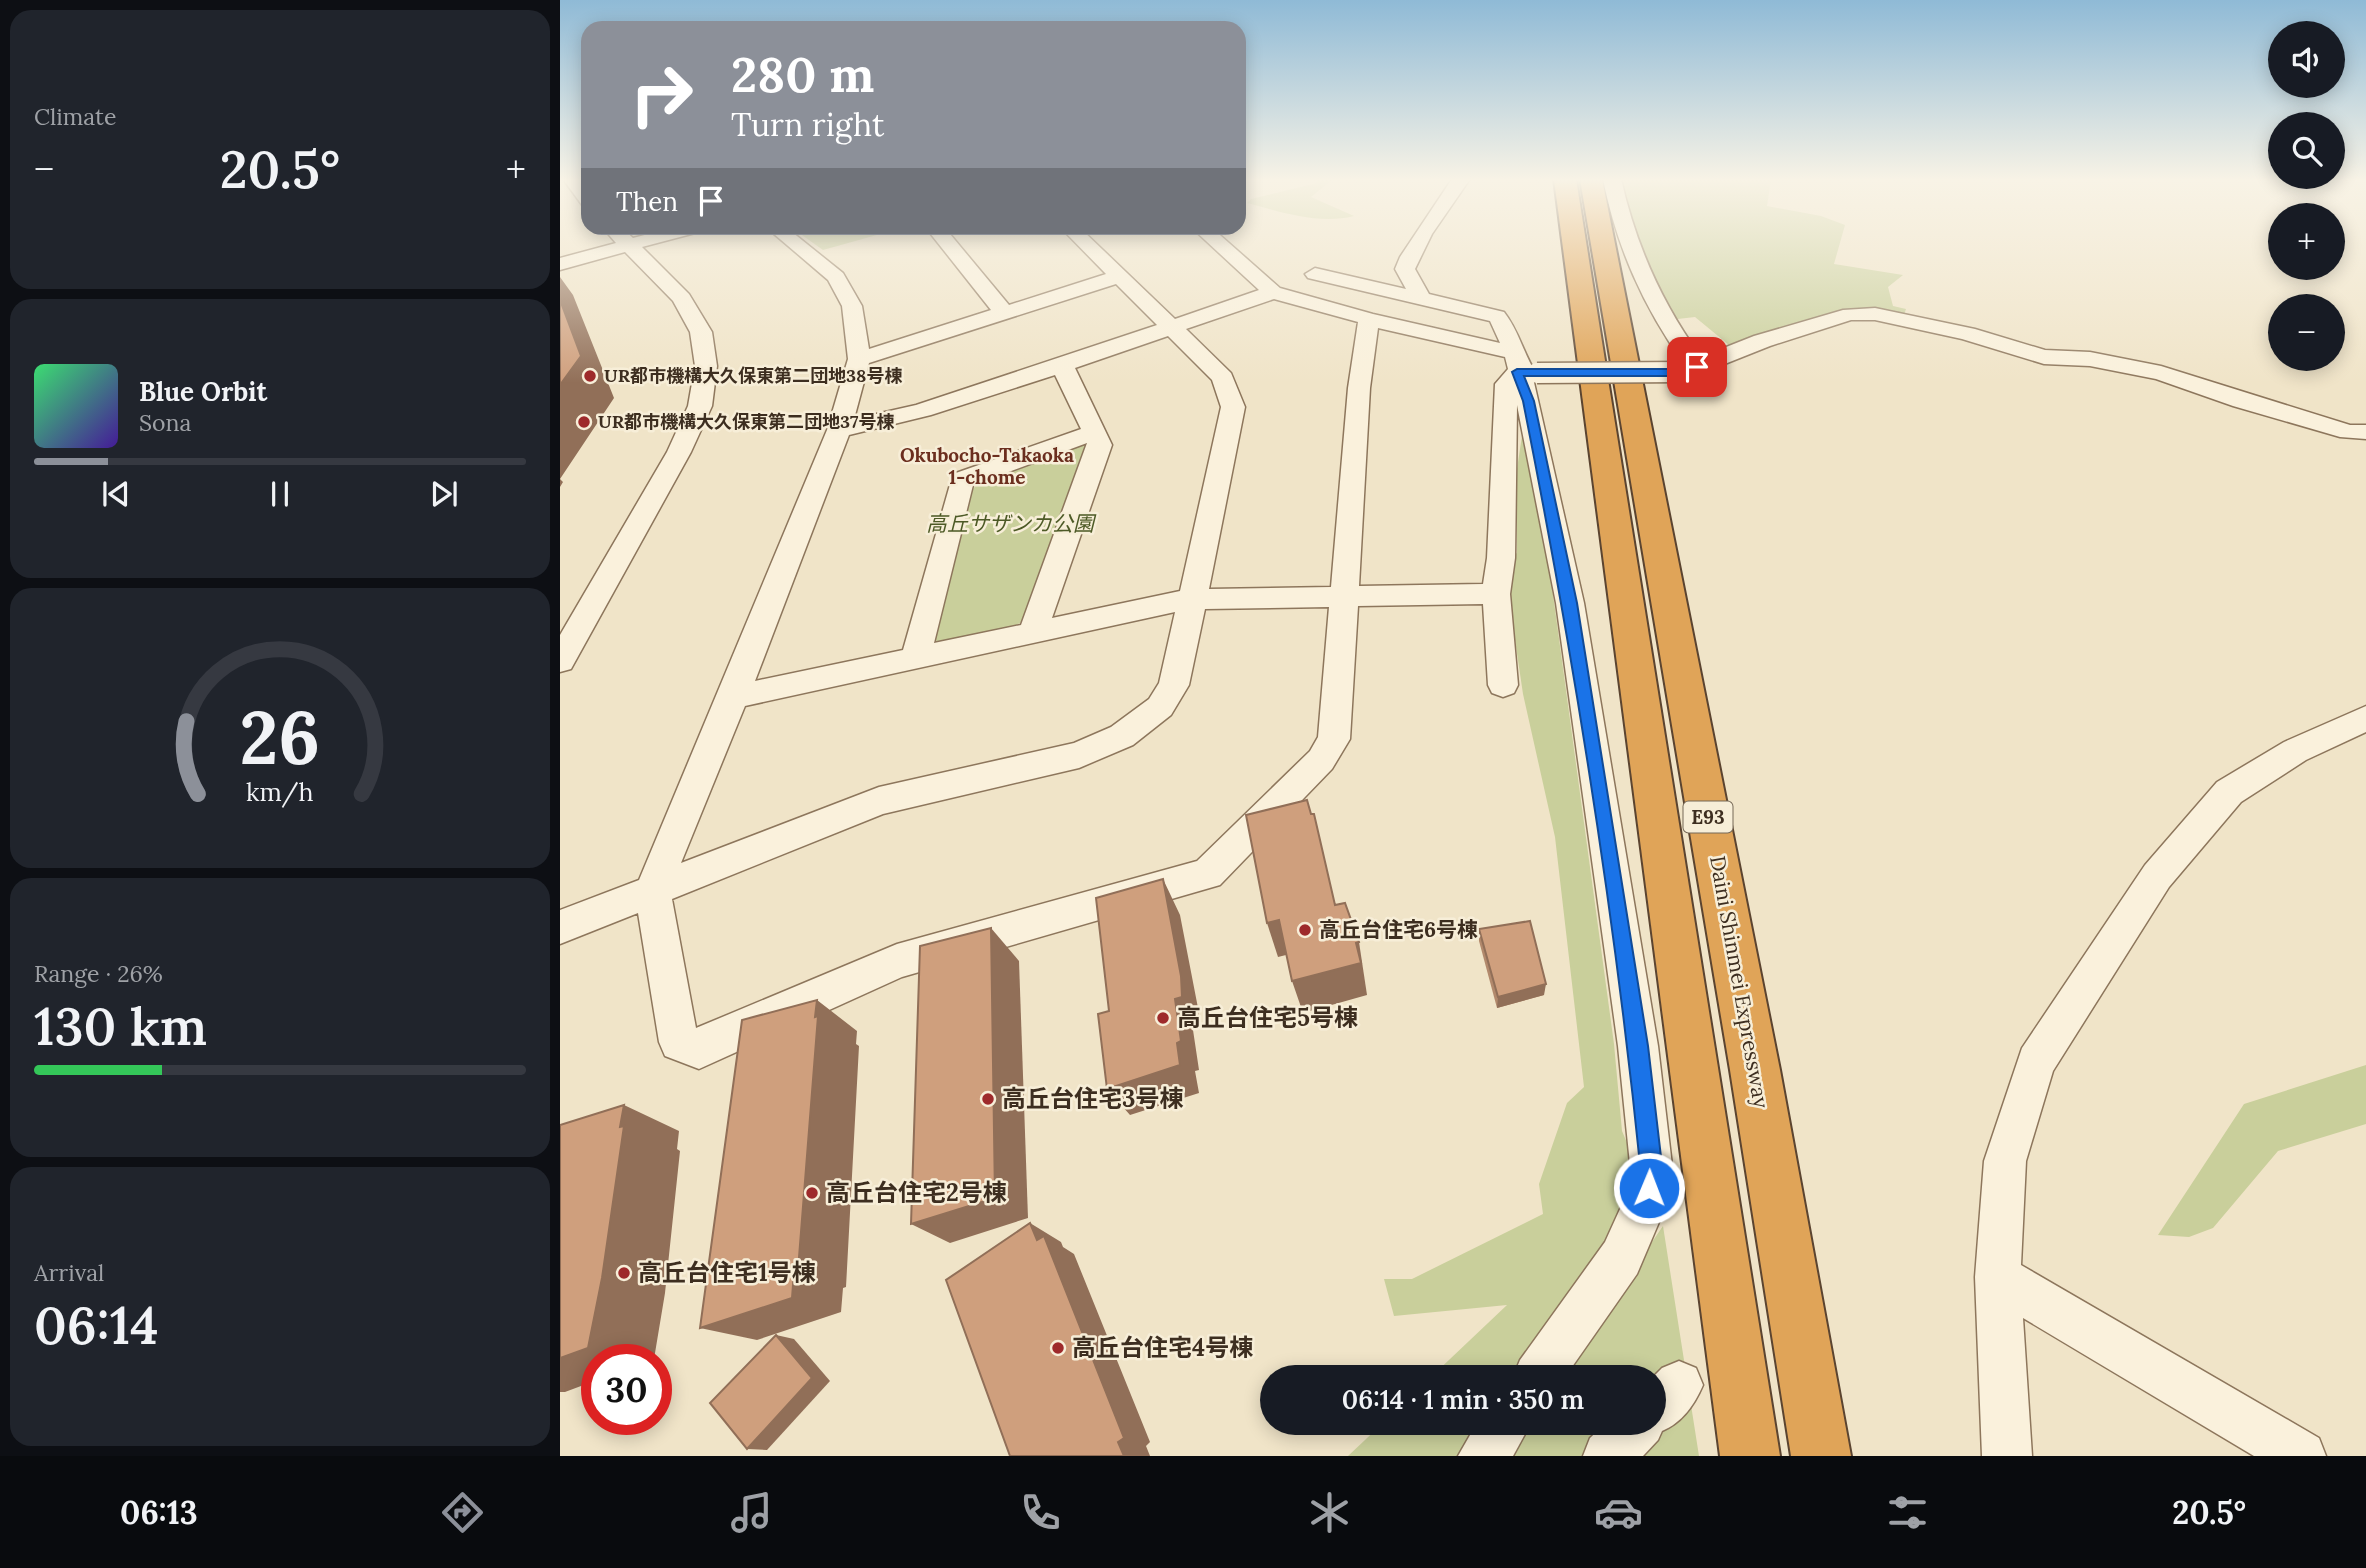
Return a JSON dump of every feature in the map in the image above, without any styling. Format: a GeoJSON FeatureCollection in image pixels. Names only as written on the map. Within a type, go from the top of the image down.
{"type":"FeatureCollection","features":[{"type":"Feature","properties":{"kind":"highway","name":"E93"},"geometry":{"type":"LineString","coordinates":[[1575,247],[1750,1456]]}},
{"type":"Feature","properties":{"kind":"highway","name":"Daini Shinmei Expressway"},"geometry":{"type":"LineString","coordinates":[[1604,247],[1753,1056],[1821,1456]]}},
{"type":"Feature","properties":{"kind":"street"},"geometry":{"type":"LineString","coordinates":[[560,264],[597,247]]}},
{"type":"Feature","properties":{"kind":"street"},"geometry":{"type":"LineString","coordinates":[[560,661],[571,624],[679,452],[700,406],[706,366],[701,332],[682,298],[631,247]]}},
{"type":"Feature","properties":{"kind":"street"},"geometry":{"type":"LineString","coordinates":[[800,247],[836,276],[852,306],[859,359],[839,430],[733,697],[652,890],[679,1042],[699,1049],[897,961],[1208,874],[1321,760],[1334,739],[1359,388],[1369,319]]}},
{"type":"Feature","properties":{"kind":"street"},"geometry":{"type":"LineString","coordinates":[[951,247],[1004,312]]}},
{"type":"Feature","properties":{"kind":"street"},"geometry":{"type":"LineString","coordinates":[[560,927],[879,801],[1079,755],[1122,736],[1160,707],[1174,685],[1233,407],[1223,378],[1090,247]]}},
{"type":"Feature","properties":{"kind":"street"},"geometry":{"type":"LineString","coordinates":[[1222,247],[1273,292],[1522,366],[1691,370],[1762,341],[1850,314],[1875,314],[1967,334],[2044,357],[2090,359],[2161,373],[2349,432],[2366,432]]}},
{"type":"Feature","properties":{"kind":"street"},"geometry":{"type":"LineString","coordinates":[[1412,247],[1405,269],[1420,298]]}},
{"type":"Feature","properties":{"kind":"street"},"geometry":{"type":"LineString","coordinates":[[1629,247],[1638,274],[1691,370]]}},
{"type":"Feature","properties":{"kind":"street"},"geometry":{"type":"LineString","coordinates":[[1315,274],[1497,316],[1507,326],[1522,366],[1570,603],[1638,1046],[1652,1174],[1646,1201],[1621,1258],[1545,1365]]}},
{"type":"Feature","properties":{"kind":"street"},"geometry":{"type":"LineString","coordinates":[[859,359],[1120,276]]}},
{"type":"Feature","properties":{"kind":"street"},"geometry":{"type":"LineString","coordinates":[[839,430],[923,411],[1273,292]]}},
{"type":"Feature","properties":{"kind":"street"},"geometry":{"type":"LineString","coordinates":[[1032,632],[1100,444],[1062,365]]}},
{"type":"Feature","properties":{"kind":"street"},"geometry":{"type":"LineString","coordinates":[[1503,685],[1496,594],[1501,558],[1506,384],[1522,366]]}},
{"type":"Feature","properties":{"kind":"street"},"geometry":{"type":"LineString","coordinates":[[915,659],[962,481],[1093,433]]}},
{"type":"Feature","properties":{"kind":"street"},"geometry":{"type":"LineString","coordinates":[[733,697],[1191,599],[1496,594]]}},
{"type":"Feature","properties":{"kind":"street"},"geometry":{"type":"LineString","coordinates":[[2007,1456],[1998,1277],[2006,1161],[2036,1062],[2157,876],[2229,792],[2295,751],[2366,718]]}},
{"type":"Feature","properties":{"kind":"street"},"geometry":{"type":"LineString","coordinates":[[1998,1277],[2301,1456]]}},
{"type":"Feature","properties":{"kind":"street"},"geometry":{"type":"LineString","coordinates":[[1483,1456],[1498,1435]]}},
{"type":"Feature","properties":{"kind":"street"},"geometry":{"type":"LineString","coordinates":[[1608,1456],[1629,1435]]}},
{"type":"Feature","properties":{"kind":"green space"},"geometry":{"type":"Polygon","coordinates":[[[1637,247],[1839,247],[1834,264],[1903,275],[1888,287],[1893,306],[1906,309],[1904,315],[1870,309],[1840,311],[1729,345],[1695,317],[1669,320],[1651,293],[1637,247]]]}},
{"type":"Feature","properties":{"kind":"green space"},"geometry":{"type":"Polygon","coordinates":[[[1523,429],[1541,506],[1614,1044],[1622,1131],[1636,1164],[1615,1238],[1525,1365],[1444,1365],[1507,1305],[1394,1316],[1384,1279],[1412,1279],[1543,1214],[1539,1184],[1567,1103],[1584,1087],[1555,837],[1523,694],[1507,586],[1511,557],[1517,553],[1517,469],[1523,429]]]}},
{"type":"Feature","properties":{"kind":"green space","name":"高丘サザンカ公園"},"geometry":{"type":"Polygon","coordinates":[[[1083,444],[1088,449],[1028,618],[1008,630],[937,643],[935,637],[968,495],[978,483],[1083,444]]]}},
{"type":"Feature","properties":{"kind":"green space"},"geometry":{"type":"Polygon","coordinates":[[[2366,1065],[2366,1124],[2278,1151],[2213,1228],[2189,1237],[2158,1235],[2244,1104],[2366,1065]]]}},
{"type":"Feature","properties":{"kind":"green space"},"geometry":{"type":"Polygon","coordinates":[[[1663,1226],[1699,1456],[1505,1456],[1520,1435],[1666,1435],[1666,1365],[1567,1365],[1663,1226]]]}},
{"type":"Feature","properties":{"kind":"green space"},"geometry":{"type":"Polygon","coordinates":[[[1370,1435],[1475,1435],[1460,1456],[1348,1456],[1370,1435]]]}},
{"type":"Feature","properties":{"kind":"building"},"geometry":{"type":"Polygon","coordinates":[[[560,300],[581,356],[560,385],[560,300]]]}},
{"type":"Feature","properties":{"kind":"building","name":"高丘台住宅6号棟"},"geometry":{"type":"Polygon","coordinates":[[[1307,800],[1311,814],[1314,814],[1335,905],[1345,903],[1359,942],[1356,943],[1361,963],[1292,981],[1279,920],[1267,923],[1246,815],[1307,800]]]}},
{"type":"Feature","properties":{"kind":"building"},"geometry":{"type":"Polygon","coordinates":[[[1163,879],[1181,976],[1182,997],[1175,999],[1181,1041],[1177,1043],[1180,1065],[1107,1089],[1098,1014],[1109,1011],[1096,898],[1163,879]]]}},
{"type":"Feature","properties":{"kind":"building"},"geometry":{"type":"Polygon","coordinates":[[[1530,921],[1546,984],[1498,997],[1479,929],[1530,921]]]}},
{"type":"Feature","properties":{"kind":"building"},"geometry":{"type":"Polygon","coordinates":[[[991,928],[995,1198],[911,1224],[920,946],[991,928]]]}},
{"type":"Feature","properties":{"kind":"building"},"geometry":{"type":"Polygon","coordinates":[[[817,1000],[815,1017],[818,1016],[798,1270],[794,1272],[792,1298],[700,1328],[742,1020],[817,1000]]]}},
{"type":"Feature","properties":{"kind":"building"},"geometry":{"type":"Polygon","coordinates":[[[624,1105],[620,1127],[624,1126],[602,1278],[589,1344],[581,1344],[581,1350],[560,1358],[560,1125],[624,1105]]]}},
{"type":"Feature","properties":{"kind":"building","name":"高丘台住宅4号棟"},"geometry":{"type":"Polygon","coordinates":[[[1030,1223],[1037,1240],[1044,1236],[1124,1438],[1118,1442],[1124,1456],[1010,1456],[946,1280],[1030,1223]]]}},
{"type":"Feature","properties":{"kind":"building"},"geometry":{"type":"Polygon","coordinates":[[[776,1335],[812,1378],[747,1449],[710,1403],[776,1335]]]}},
{"type":"Feature","properties":{"kind":"place","name":"UR都市機構大久保東第二団地38号棟"},"geometry":{"type":"Point","coordinates":[590,376]}},
{"type":"Feature","properties":{"kind":"place","name":"UR都市機構大久保東第二団地37号棟"},"geometry":{"type":"Point","coordinates":[584,422]}},
{"type":"Feature","properties":{"kind":"place","name":"高丘台住宅6号棟"},"geometry":{"type":"Point","coordinates":[1305,930]}},
{"type":"Feature","properties":{"kind":"place","name":"高丘台住宅5号棟"},"geometry":{"type":"Point","coordinates":[1163,1018]}},
{"type":"Feature","properties":{"kind":"place","name":"高丘台住宅3号棟"},"geometry":{"type":"Point","coordinates":[988,1099]}},
{"type":"Feature","properties":{"kind":"place","name":"高丘台住宅2号棟"},"geometry":{"type":"Point","coordinates":[812,1193]}},
{"type":"Feature","properties":{"kind":"place","name":"高丘台住宅1号棟"},"geometry":{"type":"Point","coordinates":[624,1273]}},
{"type":"Feature","properties":{"kind":"place","name":"高丘台住宅4号棟"},"geometry":{"type":"Point","coordinates":[1058,1348]}},
{"type":"Feature","properties":{"kind":"district","name":"Okubocho-Takaoka 1-chome"},"geometry":{"type":"Point","coordinates":[987,466]}},
{"type":"Feature","properties":{"kind":"route"},"geometry":{"type":"LineString","coordinates":[[1649,1188],[1652,1174],[1638,1046],[1570,603],[1528,401],[1517,372],[1684,372],[1697,367]]}}]}
